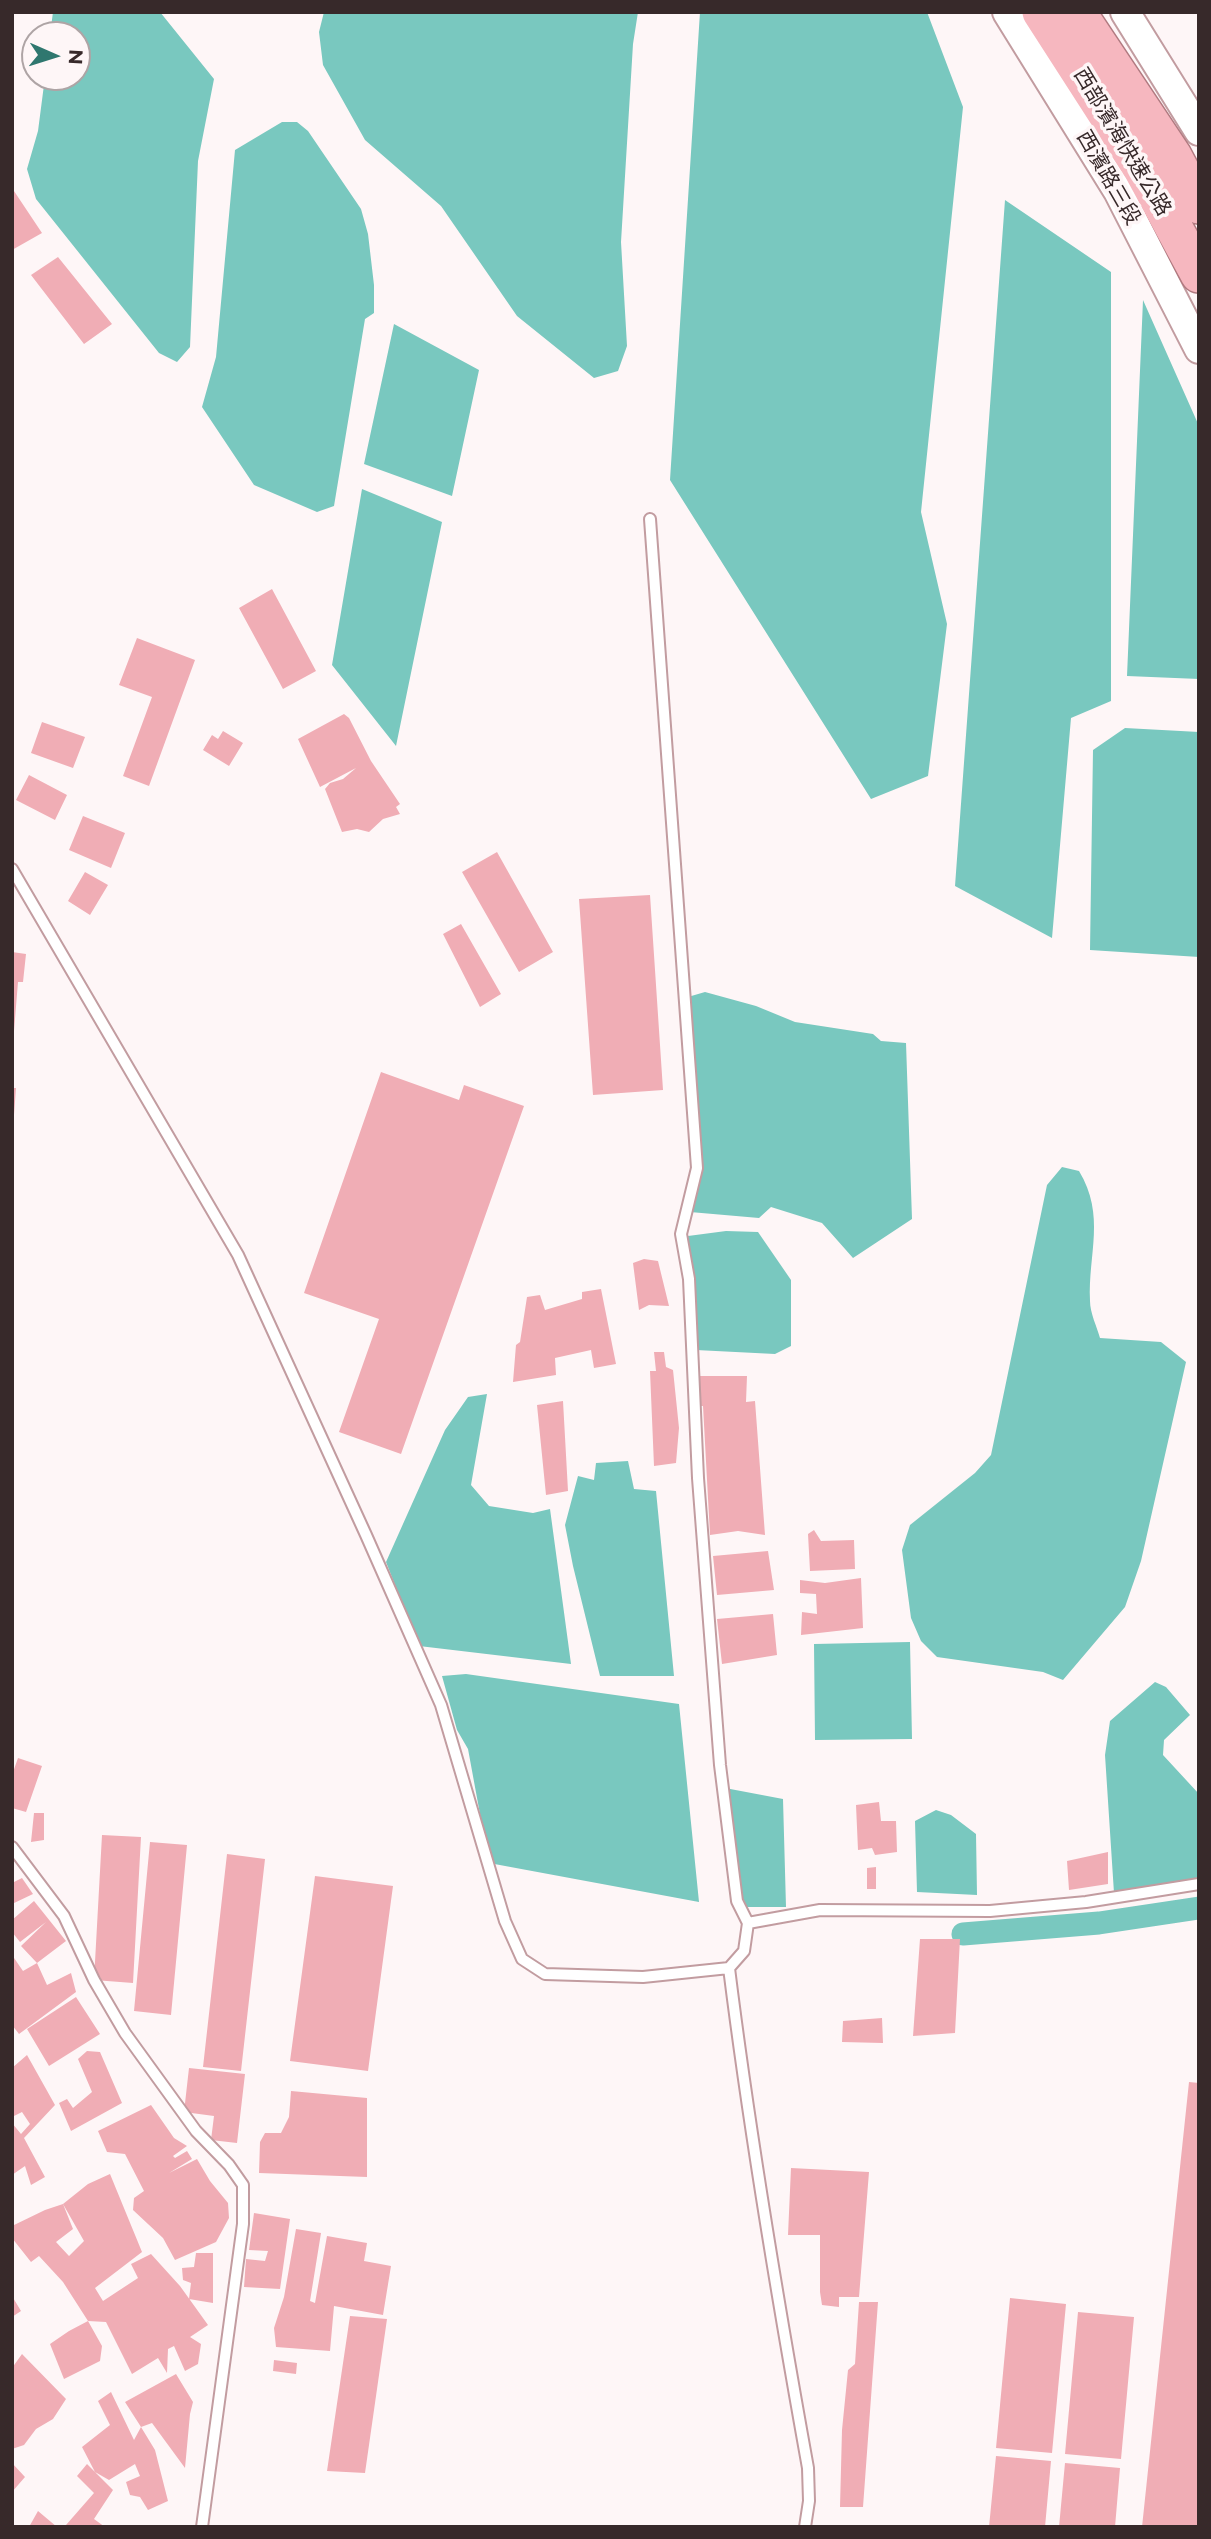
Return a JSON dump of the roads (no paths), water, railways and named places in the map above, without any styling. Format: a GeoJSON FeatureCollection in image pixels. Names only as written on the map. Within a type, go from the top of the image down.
{"type":"FeatureCollection","features":[{"type":"Feature","properties":{"kind":"highway","name":"西部濱海快速公路"},"geometry":{"type":"LineString","coordinates":[[1041,12],[1142,169],[1199,274]]}},
{"type":"Feature","properties":{"kind":"highway","name":"西部濱海快速公路"},"geometry":{"type":"LineString","coordinates":[[1077,12],[1173,156],[1199,205]]}},
{"type":"Feature","properties":{"kind":"street","name":"西濱路三段"},"geometry":{"type":"LineString","coordinates":[[1007,12],[1118,191],[1199,349]]}},
{"type":"Feature","properties":{"kind":"street"},"geometry":{"type":"LineString","coordinates":[[1125,12],[1199,131]]}},
{"type":"Feature","properties":{"kind":"lane"},"geometry":{"type":"LineString","coordinates":[[12,869],[244,1268],[440,1705],[505,1921],[522,1959],[545,1974],[643,1977],[729,1968],[744,1951],[748,1923],[737,1901],[720,1765],[698,1478],[689,1279],[681,1234],[697,1168],[650,519]]}},
{"type":"Feature","properties":{"kind":"lane"},"geometry":{"type":"LineString","coordinates":[[12,1847],[64,1916],[94,1980],[125,2033],[196,2131],[229,2165],[243,2185],[243,2224],[202,2527]]}},
{"type":"Feature","properties":{"kind":"lane"},"geometry":{"type":"LineString","coordinates":[[748,1923],[820,1910],[990,1911],[1086,1902],[1199,1884]]}},
{"type":"Feature","properties":{"kind":"lane"},"geometry":{"type":"LineString","coordinates":[[729,1968],[768,2242],[808,2468],[809,2501],[805,2527]]}},
{"type":"Feature","properties":{"kind":"water"},"geometry":{"type":"Polygon","coordinates":[[[53,12],[160,12],[214,79],[198,161],[190,347],[177,362],[159,353],[36,199],[27,169],[38,131],[43,91],[91,91],[91,21],[52,21],[53,12]]]}},
{"type":"Feature","properties":{"kind":"water"},"geometry":{"type":"Polygon","coordinates":[[[324,12],[638,12],[633,44],[621,242],[627,346],[618,371],[594,378],[517,316],[441,206],[365,140],[323,65],[319,32],[324,12]]]}},
{"type":"Feature","properties":{"kind":"water"},"geometry":{"type":"Polygon","coordinates":[[[700,12],[927,12],[963,107],[921,512],[947,624],[928,776],[871,799],[670,480],[700,12]]]}},
{"type":"Feature","properties":{"kind":"water"},"geometry":{"type":"Polygon","coordinates":[[[282,122],[297,122],[308,131],[361,209],[368,234],[374,285],[374,313],[365,319],[334,506],[317,512],[254,485],[202,407],[216,357],[235,150],[282,122]]]}},
{"type":"Feature","properties":{"kind":"water"},"geometry":{"type":"Polygon","coordinates":[[[1005,200],[1111,272],[1111,701],[1071,718],[1052,938],[955,886],[1005,200]]]}},
{"type":"Feature","properties":{"kind":"water"},"geometry":{"type":"Polygon","coordinates":[[[1143,300],[1199,426],[1199,679],[1127,676],[1143,300]]]}},
{"type":"Feature","properties":{"kind":"water"},"geometry":{"type":"Polygon","coordinates":[[[394,324],[479,370],[452,496],[364,464],[394,324]]]}},
{"type":"Feature","properties":{"kind":"water"},"geometry":{"type":"Polygon","coordinates":[[[362,489],[442,522],[396,746],[332,665],[362,489]]]}},
{"type":"Feature","properties":{"kind":"water"},"geometry":{"type":"Polygon","coordinates":[[[1125,728],[1199,732],[1199,957],[1090,950],[1093,750],[1125,728]]]}},
{"type":"Feature","properties":{"kind":"water"},"geometry":{"type":"Polygon","coordinates":[[[705,992],[756,1006],[795,1022],[873,1034],[881,1041],[906,1043],[912,1219],[853,1258],[822,1223],[771,1207],[759,1218],[690,1212],[695,1184],[681,999],[705,992]]]}},
{"type":"Feature","properties":{"kind":"water"},"geometry":{"type":"Polygon","coordinates":[[[1062,1167],[1079,1171],[1092,1204],[1094,1235],[1090,1301],[1100,1338],[1161,1342],[1186,1362],[1141,1561],[1125,1607],[1063,1680],[1043,1672],[937,1657],[921,1641],[911,1618],[902,1550],[910,1525],[975,1473],[991,1455],[1047,1185],[1062,1167]]]}},
{"type":"Feature","properties":{"kind":"water"},"geometry":{"type":"Polygon","coordinates":[[[726,1231],[758,1232],[791,1280],[791,1346],[775,1354],[696,1350],[688,1236],[726,1231]]]}},
{"type":"Feature","properties":{"kind":"water"},"geometry":{"type":"Polygon","coordinates":[[[487,1394],[471,1485],[489,1506],[533,1513],[550,1509],[571,1664],[419,1646],[386,1562],[445,1430],[468,1397],[487,1394]]]}},
{"type":"Feature","properties":{"kind":"water"},"geometry":{"type":"Polygon","coordinates":[[[628,1461],[634,1489],[656,1491],[674,1676],[600,1676],[573,1566],[565,1525],[578,1476],[594,1480],[596,1463],[628,1461]]]}},
{"type":"Feature","properties":{"kind":"water"},"geometry":{"type":"Polygon","coordinates":[[[910,1642],[912,1739],[815,1740],[814,1644],[910,1642]]]}},
{"type":"Feature","properties":{"kind":"water"},"geometry":{"type":"Polygon","coordinates":[[[466,1674],[679,1704],[699,1902],[489,1863],[468,1749],[457,1730],[442,1676],[466,1674]]]}},
{"type":"Feature","properties":{"kind":"water"},"geometry":{"type":"Polygon","coordinates":[[[1155,1682],[1166,1687],[1190,1715],[1164,1740],[1163,1755],[1199,1794],[1199,1880],[1114,1893],[1105,1755],[1110,1721],[1155,1682]]]}},
{"type":"Feature","properties":{"kind":"water"},"geometry":{"type":"Polygon","coordinates":[[[725,1788],[783,1799],[786,1907],[740,1907],[725,1788]]]}},
{"type":"Feature","properties":{"kind":"water"},"geometry":{"type":"Polygon","coordinates":[[[936,1810],[951,1815],[976,1834],[977,1895],[917,1892],[915,1821],[936,1810]]]}},
{"type":"Feature","properties":{"kind":"waterway"},"geometry":{"type":"LineString","coordinates":[[963,1934],[1099,1923],[1199,1908]]}}]}
